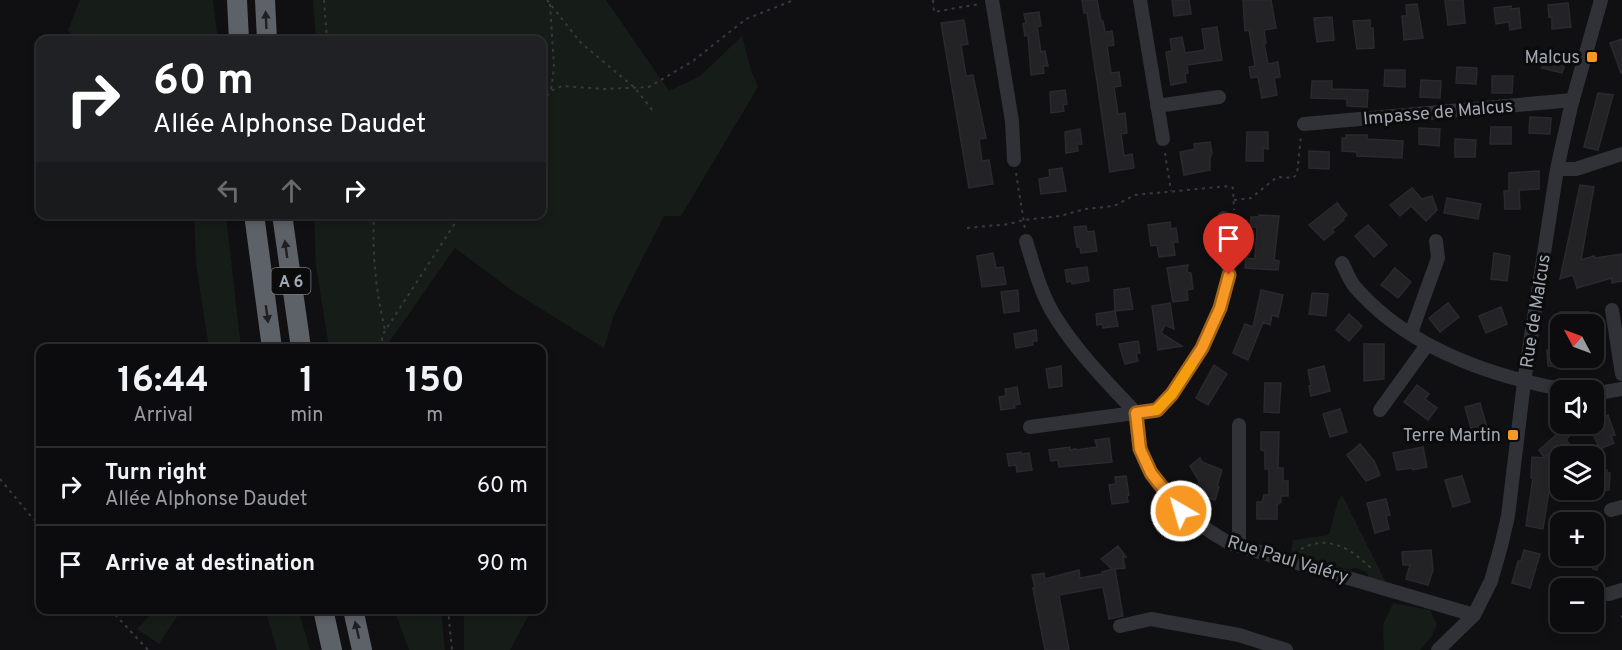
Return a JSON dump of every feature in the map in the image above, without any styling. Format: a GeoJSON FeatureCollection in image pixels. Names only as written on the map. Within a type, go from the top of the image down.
{"type":"FeatureCollection","features":[{"type":"Feature","properties":{"kind":"highway"},"geometry":{"type":"LineString","coordinates":[[237,0],[239,36]]}},
{"type":"Feature","properties":{"kind":"highway"},"geometry":{"type":"LineString","coordinates":[[265,0],[267,36]]}},
{"type":"Feature","properties":{"kind":"highway","name":"A 6"},"geometry":{"type":"LineString","coordinates":[[255,219],[271,344]]}},
{"type":"Feature","properties":{"kind":"highway","name":"A 6"},"geometry":{"type":"LineString","coordinates":[[283,219],[300,344]]}},
{"type":"Feature","properties":{"kind":"highway"},"geometry":{"type":"LineString","coordinates":[[324,614],[332,650]]}},
{"type":"Feature","properties":{"kind":"highway"},"geometry":{"type":"LineString","coordinates":[[354,614],[362,650]]}},
{"type":"Feature","properties":{"kind":"street"},"geometry":{"type":"LineString","coordinates":[[994,0],[1012,121],[1014,160]]}},
{"type":"Feature","properties":{"kind":"street"},"geometry":{"type":"LineString","coordinates":[[1140,0],[1163,139]]}},
{"type":"Feature","properties":{"kind":"street","name":"Rue de Malcus"},"geometry":{"type":"LineString","coordinates":[[1438,650],[1472,617],[1491,581],[1508,516],[1524,382],[1557,169],[1573,100],[1602,0]]}},
{"type":"Feature","properties":{"kind":"street"},"geometry":{"type":"LineString","coordinates":[[1157,106],[1219,97]]}},
{"type":"Feature","properties":{"kind":"street","name":"Impasse de Malcus"},"geometry":{"type":"LineString","coordinates":[[1304,124],[1573,100]]}},
{"type":"Feature","properties":{"kind":"street"},"geometry":{"type":"LineString","coordinates":[[1557,169],[1576,169],[1622,154]]}},
{"type":"Feature","properties":{"kind":"street"},"geometry":{"type":"LineString","coordinates":[[1030,428],[1157,410],[1172,394],[1202,348],[1220,308],[1229,275],[1224,218]]}},
{"type":"Feature","properties":{"kind":"street"},"geometry":{"type":"LineString","coordinates":[[1026,241],[1038,282],[1055,318],[1090,363],[1136,413]]}},
{"type":"Feature","properties":{"kind":"street"},"geometry":{"type":"LineString","coordinates":[[1411,333],[1438,258],[1436,242]]}},
{"type":"Feature","properties":{"kind":"street"},"geometry":{"type":"LineString","coordinates":[[1342,262],[1354,285],[1386,317],[1427,345],[1476,366],[1524,382],[1550,387]]}},
{"type":"Feature","properties":{"kind":"street"},"geometry":{"type":"LineString","coordinates":[[1612,310],[1622,374]]}},
{"type":"Feature","properties":{"kind":"street"},"geometry":{"type":"LineString","coordinates":[[1380,410],[1427,345]]}},
{"type":"Feature","properties":{"kind":"street"},"geometry":{"type":"LineString","coordinates":[[1604,392],[1622,389]]}},
{"type":"Feature","properties":{"kind":"street","name":"Rue Paul Valéry"},"geometry":{"type":"LineString","coordinates":[[1136,413],[1140,449],[1151,473],[1181,511],[1203,528],[1229,543],[1472,617]]}},
{"type":"Feature","properties":{"kind":"street"},"geometry":{"type":"LineString","coordinates":[[1239,425],[1239,545]]}},
{"type":"Feature","properties":{"kind":"street"},"geometry":{"type":"LineString","coordinates":[[1120,626],[1151,619],[1239,635],[1286,650]]}},
{"type":"Feature","properties":{"kind":"path"},"geometry":{"type":"LineString","coordinates":[[324,0],[327,36]]}},
{"type":"Feature","properties":{"kind":"path"},"geometry":{"type":"LineString","coordinates":[[546,97],[551,91],[562,86],[604,89],[649,87],[693,62],[746,19],[794,0]]}},
{"type":"Feature","properties":{"kind":"path"},"geometry":{"type":"LineString","coordinates":[[933,0],[934,12],[994,0]]}},
{"type":"Feature","properties":{"kind":"path"},"geometry":{"type":"LineString","coordinates":[[549,1],[581,43],[635,88],[653,111]]}},
{"type":"Feature","properties":{"kind":"path"},"geometry":{"type":"LineString","coordinates":[[549,1],[554,67],[551,91]]}},
{"type":"Feature","properties":{"kind":"path"},"geometry":{"type":"LineString","coordinates":[[1234,200],[1251,198],[1277,177],[1293,178],[1297,174],[1304,124]]}},
{"type":"Feature","properties":{"kind":"path"},"geometry":{"type":"LineString","coordinates":[[1163,139],[1171,191]]}},
{"type":"Feature","properties":{"kind":"path"},"geometry":{"type":"LineString","coordinates":[[1014,160],[1026,241]]}},
{"type":"Feature","properties":{"kind":"path"},"geometry":{"type":"LineString","coordinates":[[967,228],[1010,224],[1060,216],[1085,209],[1114,206],[1135,195],[1229,186],[1233,188],[1234,211],[1224,218]]}},
{"type":"Feature","properties":{"kind":"path"},"geometry":{"type":"LineString","coordinates":[[374,219],[373,245],[378,305],[385,331]]}},
{"type":"Feature","properties":{"kind":"path"},"geometry":{"type":"LineString","coordinates":[[381,344],[383,334],[458,219]]}},
{"type":"Feature","properties":{"kind":"path"},"geometry":{"type":"LineString","coordinates":[[0,478],[36,522]]}},
{"type":"Feature","properties":{"kind":"path"},"geometry":{"type":"LineString","coordinates":[[1288,560],[1305,547],[1319,542],[1330,543],[1361,558],[1376,573],[1381,588]]}},
{"type":"Feature","properties":{"kind":"path"},"geometry":{"type":"LineString","coordinates":[[115,614],[148,650]]}},
{"type":"Feature","properties":{"kind":"path"},"geometry":{"type":"LineString","coordinates":[[448,614],[452,650]]}},
{"type":"Feature","properties":{"kind":"shaded area"},"geometry":{"type":"Polygon","coordinates":[[[80,0],[213,0],[218,36],[73,36],[68,30],[80,0]]]}},
{"type":"Feature","properties":{"kind":"shaded area"},"geometry":{"type":"Polygon","coordinates":[[[313,0],[606,0],[669,91],[700,76],[742,36],[758,87],[681,216],[664,216],[614,315],[604,348],[514,292],[455,248],[388,344],[328,344],[316,266],[314,219],[546,219],[546,36],[316,36],[313,0]]]}},
{"type":"Feature","properties":{"kind":"shaded area"},"geometry":{"type":"Polygon","coordinates":[[[194,219],[226,219],[241,344],[208,344],[196,264],[194,219]]]}},
{"type":"Feature","properties":{"kind":"shaded area"},"geometry":{"type":"Polygon","coordinates":[[[1342,495],[1386,583],[1369,579],[1367,572],[1354,568],[1349,570],[1291,553],[1293,540],[1329,535],[1338,500],[1342,495]]]}},
{"type":"Feature","properties":{"kind":"shaded area"},"geometry":{"type":"Polygon","coordinates":[[[1393,603],[1430,610],[1437,625],[1432,636],[1420,650],[1384,650],[1383,625],[1393,603]]]}},
{"type":"Feature","properties":{"kind":"shaded area"},"geometry":{"type":"Polygon","coordinates":[[[151,614],[179,614],[159,644],[137,629],[151,614]]]}},
{"type":"Feature","properties":{"kind":"shaded area"},"geometry":{"type":"Polygon","coordinates":[[[266,614],[299,614],[310,650],[277,650],[266,614]]]}},
{"type":"Feature","properties":{"kind":"shaded area"},"geometry":{"type":"Polygon","coordinates":[[[396,614],[441,614],[445,650],[409,650],[396,614]]]}},
{"type":"Feature","properties":{"kind":"shaded area"},"geometry":{"type":"Polygon","coordinates":[[[464,614],[529,614],[510,650],[464,650],[464,614]]]}},
{"type":"Feature","properties":{"kind":"building"},"geometry":{"type":"Polygon","coordinates":[[[1082,0],[1097,0],[1105,32],[1112,31],[1114,45],[1107,46],[1111,73],[1119,72],[1121,86],[1114,87],[1118,114],[1125,113],[1127,133],[1121,134],[1124,156],[1132,154],[1134,168],[1110,172],[1087,13],[1084,13],[1082,0]]]}},
{"type":"Feature","properties":{"kind":"building"},"geometry":{"type":"Polygon","coordinates":[[[1172,0],[1189,0],[1191,14],[1174,16],[1172,0]]]}},
{"type":"Feature","properties":{"kind":"building"},"geometry":{"type":"Polygon","coordinates":[[[1243,0],[1271,0],[1276,28],[1264,30],[1266,43],[1264,43],[1268,64],[1278,62],[1280,77],[1274,78],[1277,95],[1262,98],[1258,77],[1251,78],[1249,67],[1255,66],[1249,30],[1245,31],[1243,0]]]}},
{"type":"Feature","properties":{"kind":"building"},"geometry":{"type":"Polygon","coordinates":[[[1445,0],[1463,0],[1465,23],[1448,25],[1445,0]]]}},
{"type":"Feature","properties":{"kind":"building"},"geometry":{"type":"Polygon","coordinates":[[[1568,3],[1571,27],[1552,29],[1552,16],[1549,17],[1548,5],[1568,3]]]}},
{"type":"Feature","properties":{"kind":"building"},"geometry":{"type":"Polygon","coordinates":[[[1417,4],[1423,38],[1404,40],[1402,16],[1407,16],[1406,5],[1417,4]]]}},
{"type":"Feature","properties":{"kind":"building"},"geometry":{"type":"Polygon","coordinates":[[[1511,6],[1511,9],[1519,8],[1521,28],[1510,30],[1509,22],[1496,24],[1494,8],[1511,6]]]}},
{"type":"Feature","properties":{"kind":"building"},"geometry":{"type":"Polygon","coordinates":[[[1039,12],[1041,26],[1037,27],[1041,52],[1045,51],[1048,66],[1043,66],[1044,73],[1031,75],[1028,35],[1025,36],[1023,24],[1026,23],[1024,14],[1039,12]]]}},
{"type":"Feature","properties":{"kind":"building"},"geometry":{"type":"Polygon","coordinates":[[[1332,17],[1334,40],[1317,42],[1314,18],[1332,17]]]}},
{"type":"Feature","properties":{"kind":"building"},"geometry":{"type":"Polygon","coordinates":[[[964,20],[968,44],[961,45],[966,76],[973,75],[986,138],[979,139],[982,161],[989,160],[993,184],[969,188],[941,23],[964,20]]]}},
{"type":"Feature","properties":{"kind":"building"},"geometry":{"type":"Polygon","coordinates":[[[1370,20],[1370,28],[1373,28],[1374,48],[1357,49],[1353,21],[1370,20]]]}},
{"type":"Feature","properties":{"kind":"building"},"geometry":{"type":"Polygon","coordinates":[[[1217,27],[1222,60],[1187,65],[1186,82],[1171,85],[1166,52],[1172,51],[1170,39],[1182,37],[1185,53],[1205,50],[1202,29],[1217,27]]]}},
{"type":"Feature","properties":{"kind":"building"},"geometry":{"type":"Polygon","coordinates":[[[1622,39],[1622,73],[1621,73],[1610,43],[1622,39]]]}},
{"type":"Feature","properties":{"kind":"building"},"geometry":{"type":"Polygon","coordinates":[[[1547,51],[1567,56],[1562,73],[1542,68],[1547,51]]]}},
{"type":"Feature","properties":{"kind":"building"},"geometry":{"type":"Polygon","coordinates":[[[1457,67],[1477,68],[1476,84],[1456,83],[1457,67]]]}},
{"type":"Feature","properties":{"kind":"building"},"geometry":{"type":"Polygon","coordinates":[[[1385,70],[1405,70],[1405,87],[1384,86],[1385,70]]]}},
{"type":"Feature","properties":{"kind":"building"},"geometry":{"type":"Polygon","coordinates":[[[1492,76],[1513,76],[1512,93],[1492,93],[1492,76]]]}},
{"type":"Feature","properties":{"kind":"building"},"geometry":{"type":"Polygon","coordinates":[[[1421,80],[1441,81],[1440,98],[1420,97],[1421,80]]]}},
{"type":"Feature","properties":{"kind":"building"},"geometry":{"type":"Polygon","coordinates":[[[1312,81],[1332,81],[1332,89],[1368,90],[1367,107],[1347,106],[1347,99],[1311,98],[1312,81]]]}},
{"type":"Feature","properties":{"kind":"building"},"geometry":{"type":"Polygon","coordinates":[[[1065,90],[1067,104],[1063,105],[1064,111],[1051,113],[1050,92],[1065,90]]]}},
{"type":"Feature","properties":{"kind":"building"},"geometry":{"type":"Polygon","coordinates":[[[1598,93],[1613,95],[1598,150],[1584,147],[1598,93]]]}},
{"type":"Feature","properties":{"kind":"building"},"geometry":{"type":"Polygon","coordinates":[[[1530,117],[1551,118],[1550,134],[1529,133],[1530,117]]]}},
{"type":"Feature","properties":{"kind":"building"},"geometry":{"type":"Polygon","coordinates":[[[1491,127],[1511,127],[1511,144],[1490,144],[1491,127]]]}},
{"type":"Feature","properties":{"kind":"building"},"geometry":{"type":"Polygon","coordinates":[[[1419,128],[1440,129],[1439,146],[1419,144],[1419,128]]]}},
{"type":"Feature","properties":{"kind":"building"},"geometry":{"type":"Polygon","coordinates":[[[1080,129],[1082,144],[1077,144],[1078,151],[1066,153],[1065,132],[1080,129]]]}},
{"type":"Feature","properties":{"kind":"building"},"geometry":{"type":"Polygon","coordinates":[[[1247,132],[1268,132],[1268,149],[1263,148],[1263,161],[1246,161],[1247,132]]]}},
{"type":"Feature","properties":{"kind":"building"},"geometry":{"type":"Polygon","coordinates":[[[1346,135],[1367,135],[1367,139],[1403,141],[1402,158],[1357,156],[1357,152],[1342,151],[1342,138],[1346,138],[1346,135]]]}},
{"type":"Feature","properties":{"kind":"building"},"geometry":{"type":"Polygon","coordinates":[[[1455,139],[1476,140],[1475,157],[1455,157],[1455,139]]]}},
{"type":"Feature","properties":{"kind":"building"},"geometry":{"type":"Polygon","coordinates":[[[1210,142],[1212,153],[1210,170],[1184,175],[1180,152],[1195,149],[1194,144],[1210,142]]]}},
{"type":"Feature","properties":{"kind":"building"},"geometry":{"type":"Polygon","coordinates":[[[1309,151],[1329,152],[1329,169],[1309,168],[1309,151]]]}},
{"type":"Feature","properties":{"kind":"building"},"geometry":{"type":"Polygon","coordinates":[[[1062,168],[1066,191],[1041,194],[1039,179],[1050,177],[1049,170],[1062,168]]]}},
{"type":"Feature","properties":{"kind":"building"},"geometry":{"type":"Polygon","coordinates":[[[1539,171],[1539,189],[1519,190],[1520,209],[1505,209],[1504,191],[1509,191],[1509,173],[1539,171]]]}},
{"type":"Feature","properties":{"kind":"building"},"geometry":{"type":"Polygon","coordinates":[[[1580,185],[1594,187],[1581,260],[1594,256],[1595,258],[1622,254],[1622,281],[1612,283],[1612,278],[1577,288],[1573,275],[1560,279],[1580,185]]]}},
{"type":"Feature","properties":{"kind":"building"},"geometry":{"type":"Polygon","coordinates":[[[1412,188],[1422,199],[1432,196],[1437,210],[1426,221],[1411,206],[1400,216],[1390,205],[1412,188]]]}},
{"type":"Feature","properties":{"kind":"building"},"geometry":{"type":"Polygon","coordinates":[[[1447,198],[1481,204],[1478,219],[1444,213],[1447,198]]]}},
{"type":"Feature","properties":{"kind":"building"},"geometry":{"type":"Polygon","coordinates":[[[1337,203],[1347,215],[1332,230],[1334,232],[1324,240],[1309,225],[1337,203]]]}},
{"type":"Feature","properties":{"kind":"building"},"geometry":{"type":"Polygon","coordinates":[[[1259,215],[1279,216],[1274,260],[1279,261],[1278,270],[1245,268],[1246,258],[1255,259],[1257,227],[1250,227],[1251,217],[1259,217],[1259,215]]]}},
{"type":"Feature","properties":{"kind":"building"},"geometry":{"type":"Polygon","coordinates":[[[1170,222],[1171,229],[1176,228],[1178,242],[1173,242],[1175,255],[1159,257],[1157,245],[1151,246],[1148,225],[1170,222]]]}},
{"type":"Feature","properties":{"kind":"building"},"geometry":{"type":"Polygon","coordinates":[[[1368,225],[1387,245],[1374,257],[1355,236],[1368,225]]]}},
{"type":"Feature","properties":{"kind":"building"},"geometry":{"type":"Polygon","coordinates":[[[1086,226],[1087,232],[1094,231],[1097,251],[1081,253],[1080,247],[1077,247],[1074,227],[1086,226]]]}},
{"type":"Feature","properties":{"kind":"building"},"geometry":{"type":"Polygon","coordinates":[[[993,253],[996,268],[1003,267],[1006,284],[982,287],[977,256],[993,253]]]}},
{"type":"Feature","properties":{"kind":"building"},"geometry":{"type":"Polygon","coordinates":[[[1494,253],[1510,256],[1507,281],[1491,279],[1494,253]]]}},
{"type":"Feature","properties":{"kind":"building"},"geometry":{"type":"Polygon","coordinates":[[[1188,265],[1187,272],[1191,273],[1193,289],[1187,290],[1188,300],[1173,302],[1167,268],[1188,265]]]}},
{"type":"Feature","properties":{"kind":"building"},"geometry":{"type":"Polygon","coordinates":[[[1087,267],[1089,281],[1072,284],[1071,281],[1067,282],[1065,270],[1087,267]]]}},
{"type":"Feature","properties":{"kind":"building"},"geometry":{"type":"Polygon","coordinates":[[[1395,268],[1411,282],[1398,298],[1381,285],[1395,268]]]}},
{"type":"Feature","properties":{"kind":"building"},"geometry":{"type":"Polygon","coordinates":[[[1129,288],[1133,309],[1115,311],[1114,290],[1129,288]]]}},
{"type":"Feature","properties":{"kind":"building"},"geometry":{"type":"Polygon","coordinates":[[[1018,290],[1019,311],[1004,313],[1001,292],[1018,290]]]}},
{"type":"Feature","properties":{"kind":"building"},"geometry":{"type":"Polygon","coordinates":[[[1261,290],[1283,295],[1278,317],[1272,315],[1270,325],[1263,322],[1248,360],[1233,353],[1245,324],[1253,327],[1261,290]]]}},
{"type":"Feature","properties":{"kind":"building"},"geometry":{"type":"Polygon","coordinates":[[[1312,293],[1328,294],[1326,316],[1309,314],[1312,293]]]}},
{"type":"Feature","properties":{"kind":"building"},"geometry":{"type":"Polygon","coordinates":[[[1170,303],[1174,329],[1165,325],[1161,333],[1182,346],[1158,350],[1152,306],[1170,303]]]}},
{"type":"Feature","properties":{"kind":"building"},"geometry":{"type":"Polygon","coordinates":[[[1448,303],[1459,317],[1440,332],[1429,318],[1448,303]]]}},
{"type":"Feature","properties":{"kind":"building"},"geometry":{"type":"Polygon","coordinates":[[[1501,307],[1507,324],[1486,333],[1479,316],[1501,307]]]}},
{"type":"Feature","properties":{"kind":"building"},"geometry":{"type":"Polygon","coordinates":[[[1115,311],[1118,326],[1103,328],[1102,324],[1097,325],[1096,314],[1115,311]]]}},
{"type":"Feature","properties":{"kind":"building"},"geometry":{"type":"Polygon","coordinates":[[[1560,312],[1589,312],[1589,314],[1560,314],[1560,312]]]}},
{"type":"Feature","properties":{"kind":"building"},"geometry":{"type":"Polygon","coordinates":[[[1349,314],[1362,326],[1349,341],[1336,330],[1349,314]]]}},
{"type":"Feature","properties":{"kind":"building"},"geometry":{"type":"Polygon","coordinates":[[[1036,330],[1037,341],[1032,341],[1033,345],[1016,348],[1014,334],[1036,330]]]}},
{"type":"Feature","properties":{"kind":"building"},"geometry":{"type":"Polygon","coordinates":[[[1138,341],[1140,353],[1136,353],[1138,361],[1125,364],[1119,344],[1138,341]]]}},
{"type":"Feature","properties":{"kind":"building"},"geometry":{"type":"Polygon","coordinates":[[[1364,344],[1384,344],[1384,379],[1364,381],[1364,344]]]}},
{"type":"Feature","properties":{"kind":"building"},"geometry":{"type":"Polygon","coordinates":[[[1547,350],[1550,350],[1550,366],[1548,366],[1547,350]]]}},
{"type":"Feature","properties":{"kind":"building"},"geometry":{"type":"Polygon","coordinates":[[[1214,365],[1227,374],[1208,405],[1196,398],[1214,365]]]}},
{"type":"Feature","properties":{"kind":"building"},"geometry":{"type":"Polygon","coordinates":[[[1061,366],[1062,386],[1049,388],[1046,369],[1061,366]]]}},
{"type":"Feature","properties":{"kind":"building"},"geometry":{"type":"Polygon","coordinates":[[[1324,366],[1330,391],[1311,396],[1308,370],[1324,366]]]}},
{"type":"Feature","properties":{"kind":"building"},"geometry":{"type":"Polygon","coordinates":[[[1265,383],[1281,383],[1279,413],[1264,412],[1265,383]]]}},
{"type":"Feature","properties":{"kind":"building"},"geometry":{"type":"Polygon","coordinates":[[[1417,385],[1429,394],[1425,399],[1437,408],[1428,420],[1404,402],[1417,385]]]}},
{"type":"Feature","properties":{"kind":"building"},"geometry":{"type":"Polygon","coordinates":[[[1017,387],[1020,404],[1014,405],[1015,408],[1001,410],[999,397],[1006,396],[1005,389],[1017,387]]]}},
{"type":"Feature","properties":{"kind":"building"},"geometry":{"type":"Polygon","coordinates":[[[1480,403],[1489,435],[1474,439],[1465,407],[1480,403]]]}},
{"type":"Feature","properties":{"kind":"building"},"geometry":{"type":"Polygon","coordinates":[[[1340,409],[1347,432],[1330,437],[1323,414],[1340,409]]]}},
{"type":"Feature","properties":{"kind":"building"},"geometry":{"type":"Polygon","coordinates":[[[1608,415],[1615,435],[1611,436],[1614,443],[1604,447],[1599,446],[1593,434],[1604,434],[1604,417],[1608,415]]]}},
{"type":"Feature","properties":{"kind":"building"},"geometry":{"type":"Polygon","coordinates":[[[1261,432],[1279,432],[1278,468],[1283,468],[1283,481],[1288,481],[1288,496],[1281,496],[1281,502],[1277,505],[1277,519],[1257,519],[1257,502],[1262,502],[1264,495],[1269,495],[1269,469],[1265,469],[1265,451],[1261,450],[1261,432]]]}},
{"type":"Feature","properties":{"kind":"building"},"geometry":{"type":"Polygon","coordinates":[[[1557,434],[1569,436],[1566,440],[1571,446],[1550,446],[1550,485],[1543,529],[1526,526],[1533,478],[1531,478],[1532,457],[1547,458],[1547,454],[1544,457],[1539,450],[1557,434]]]}},
{"type":"Feature","properties":{"kind":"building"},"geometry":{"type":"Polygon","coordinates":[[[1109,438],[1112,462],[1059,467],[1058,460],[1051,461],[1049,450],[1097,447],[1095,440],[1109,438]]]}},
{"type":"Feature","properties":{"kind":"building"},"geometry":{"type":"Polygon","coordinates":[[[1360,444],[1374,461],[1380,475],[1366,481],[1347,455],[1360,444]]]}},
{"type":"Feature","properties":{"kind":"building"},"geometry":{"type":"Polygon","coordinates":[[[1423,447],[1427,467],[1397,470],[1393,453],[1423,447]]]}},
{"type":"Feature","properties":{"kind":"building"},"geometry":{"type":"Polygon","coordinates":[[[1021,452],[1021,454],[1029,453],[1032,470],[1017,472],[1016,465],[1009,466],[1007,454],[1021,452]]]}},
{"type":"Feature","properties":{"kind":"building"},"geometry":{"type":"Polygon","coordinates":[[[1200,458],[1202,462],[1222,470],[1215,500],[1195,495],[1199,481],[1190,466],[1200,458]]]}},
{"type":"Feature","properties":{"kind":"building"},"geometry":{"type":"Polygon","coordinates":[[[1604,470],[1610,473],[1609,490],[1604,490],[1604,470]]]}},
{"type":"Feature","properties":{"kind":"building"},"geometry":{"type":"Polygon","coordinates":[[[1126,476],[1128,502],[1112,504],[1109,485],[1116,484],[1115,477],[1126,476]]]}},
{"type":"Feature","properties":{"kind":"building"},"geometry":{"type":"Polygon","coordinates":[[[1462,476],[1470,502],[1453,507],[1445,480],[1462,476]]]}},
{"type":"Feature","properties":{"kind":"building"},"geometry":{"type":"Polygon","coordinates":[[[1386,499],[1390,515],[1386,516],[1389,529],[1375,533],[1367,503],[1386,499]]]}},
{"type":"Feature","properties":{"kind":"building"},"geometry":{"type":"Polygon","coordinates":[[[1118,546],[1126,557],[1123,557],[1125,568],[1115,569],[1123,616],[1109,619],[1103,587],[1059,595],[1069,650],[1045,650],[1032,575],[1044,573],[1045,579],[1079,570],[1080,578],[1102,574],[1112,569],[1101,559],[1118,546]]]}},
{"type":"Feature","properties":{"kind":"building"},"geometry":{"type":"Polygon","coordinates":[[[1431,550],[1433,570],[1428,585],[1406,579],[1410,565],[1403,565],[1402,552],[1431,550]]]}},
{"type":"Feature","properties":{"kind":"building"},"geometry":{"type":"Polygon","coordinates":[[[1524,550],[1540,554],[1530,588],[1512,583],[1518,561],[1521,561],[1524,550]]]}},
{"type":"Feature","properties":{"kind":"slow traffic"},"geometry":{"type":"LineString","coordinates":[[1156,410],[1172,394],[1191,365]]}},
{"type":"Feature","properties":{"kind":"place","name":"Malcus"},"geometry":{"type":"Point","coordinates":[1592,57]}},
{"type":"Feature","properties":{"kind":"place","name":"Terre Martin"},"geometry":{"type":"Point","coordinates":[1513,435]}},
{"type":"Feature","properties":{"kind":"route"},"geometry":{"type":"LineString","coordinates":[[1181,511],[1151,473],[1140,449],[1136,413],[1157,410],[1172,394],[1202,348],[1220,308],[1229,275]]}}]}
